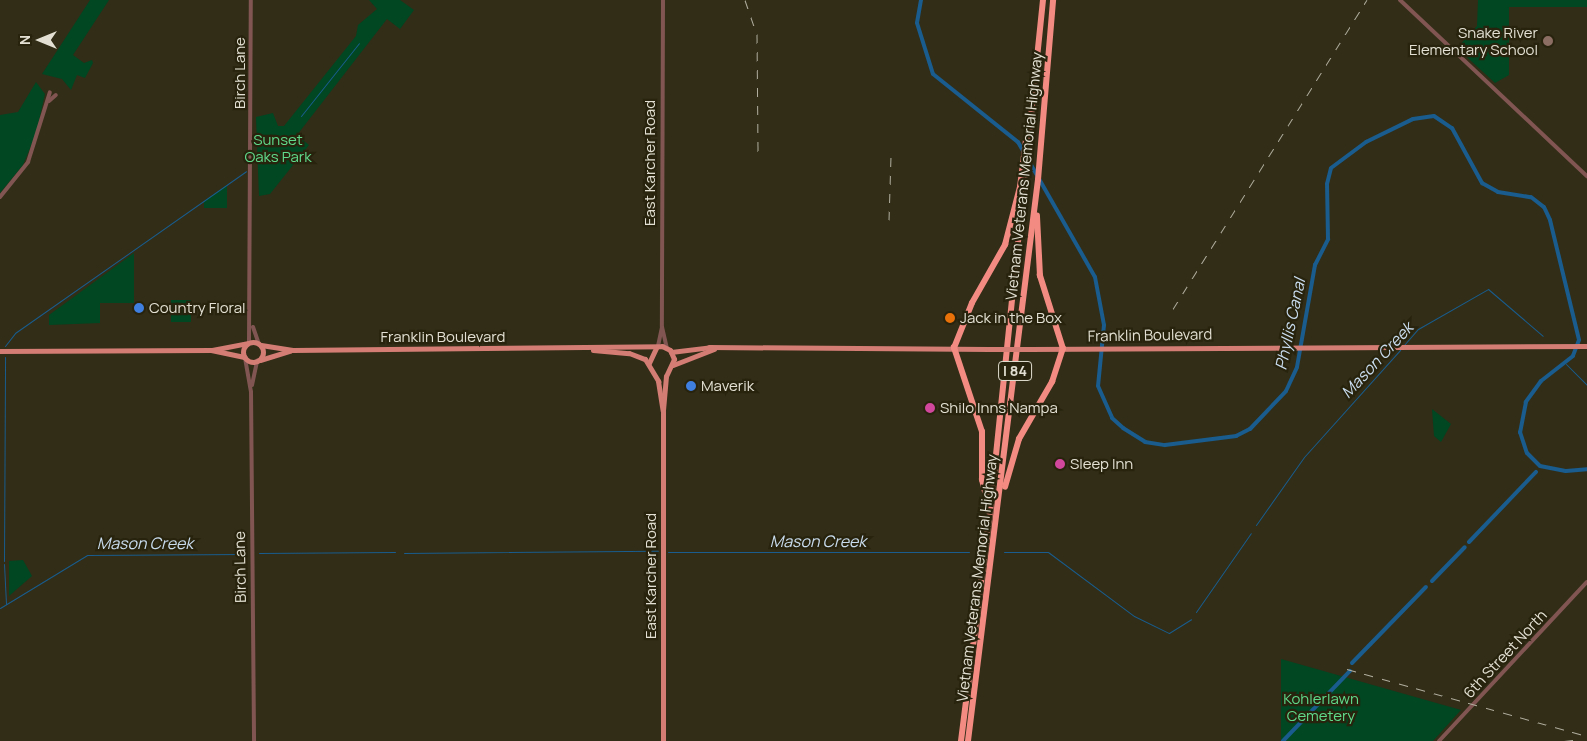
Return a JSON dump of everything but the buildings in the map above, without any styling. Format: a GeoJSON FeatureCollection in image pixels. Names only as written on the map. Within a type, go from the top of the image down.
{"type":"FeatureCollection","features":[{"type":"Feature","properties":{"kind":"highway","name":"Vietnam Veterans Memorial Highway"},"geometry":{"type":"LineString","coordinates":[[961,741],[990,513],[1042,0]]}},
{"type":"Feature","properties":{"kind":"highway","name":"Vietnam Veterans Memorial Highway"},"geometry":{"type":"LineString","coordinates":[[968,741],[992,563],[1038,180],[1053,0]]}},
{"type":"Feature","properties":{"kind":"highway"},"geometry":{"type":"LineString","coordinates":[[990,513],[982,480],[982,432],[954,348],[972,303],[1005,245],[1025,162]]}},
{"type":"Feature","properties":{"kind":"highway"},"geometry":{"type":"LineString","coordinates":[[992,563],[1008,466],[1052,382],[1063,349],[1040,276],[1038,180]]}},
{"type":"Feature","properties":{"kind":"main road","name":"Franklin Boulevard"},"geometry":{"type":"LineString","coordinates":[[248,343],[293,350],[657,347],[669,350],[954,348],[1030,350],[1097,348],[1584,346]]}},
{"type":"Feature","properties":{"kind":"main road"},"geometry":{"type":"LineString","coordinates":[[0,351],[211,350],[248,343],[245,357]]}},
{"type":"Feature","properties":{"kind":"main road"},"geometry":{"type":"LineString","coordinates":[[211,350],[258,361],[263,353],[260,344]]}},
{"type":"Feature","properties":{"kind":"main road"},"geometry":{"type":"LineString","coordinates":[[657,347],[651,366],[663,411]]}},
{"type":"Feature","properties":{"kind":"main road","name":"Franklin Boulevard"},"geometry":{"type":"LineString","coordinates":[[593,349],[636,354],[651,366],[668,372]]}},
{"type":"Feature","properties":{"kind":"main road","name":"Franklin Boulevard"},"geometry":{"type":"LineString","coordinates":[[673,365],[714,349]]}},
{"type":"Feature","properties":{"kind":"main road","name":"Franklin Boulevard"},"geometry":{"type":"LineString","coordinates":[[258,361],[293,350]]}},
{"type":"Feature","properties":{"kind":"main road"},"geometry":{"type":"LineString","coordinates":[[663,411],[668,372],[673,365],[669,350]]}},
{"type":"Feature","properties":{"kind":"main road","name":"East Karcher Road"},"geometry":{"type":"LineString","coordinates":[[662,741],[663,411]]}},
{"type":"Feature","properties":{"kind":"street","name":"Birch Lane"},"geometry":{"type":"LineString","coordinates":[[248,343],[252,325],[251,0]]}},
{"type":"Feature","properties":{"kind":"street","name":"East Karcher Road"},"geometry":{"type":"LineString","coordinates":[[662,327],[663,0]]}},
{"type":"Feature","properties":{"kind":"street"},"geometry":{"type":"LineString","coordinates":[[1400,0],[1587,176]]}},
{"type":"Feature","properties":{"kind":"street"},"geometry":{"type":"LineString","coordinates":[[0,197],[28,162],[49,101],[50,92]]}},
{"type":"Feature","properties":{"kind":"street"},"geometry":{"type":"LineString","coordinates":[[49,101],[56,95]]}},
{"type":"Feature","properties":{"kind":"street","name":"Birch Lane"},"geometry":{"type":"LineString","coordinates":[[252,325],[260,344]]}},
{"type":"Feature","properties":{"kind":"street"},"geometry":{"type":"LineString","coordinates":[[657,347],[662,327]]}},
{"type":"Feature","properties":{"kind":"street"},"geometry":{"type":"LineString","coordinates":[[662,327],[669,350]]}},
{"type":"Feature","properties":{"kind":"street","name":"Birch Lane"},"geometry":{"type":"LineString","coordinates":[[245,357],[251,392],[254,741]]}},
{"type":"Feature","properties":{"kind":"street","name":"Birch Lane"},"geometry":{"type":"LineString","coordinates":[[251,392],[258,361]]}},
{"type":"Feature","properties":{"kind":"street","name":"6th Street North"},"geometry":{"type":"LineString","coordinates":[[1439,741],[1587,582]]}},
{"type":"Feature","properties":{"kind":"green space"},"geometry":{"type":"Polygon","coordinates":[[[90,0],[109,0],[73,55],[84,63],[92,60],[93,63],[85,78],[77,75],[71,90],[62,79],[42,74],[90,0]]]}},
{"type":"Feature","properties":{"kind":"green space","name":"Sunset Oaks Park"},"geometry":{"type":"Polygon","coordinates":[[[369,0],[400,0],[414,10],[400,29],[387,19],[297,135],[309,145],[270,194],[259,196],[256,117],[273,113],[278,126],[284,126],[356,36],[358,25],[377,9],[369,0]]]}},
{"type":"Feature","properties":{"kind":"green space"},"geometry":{"type":"Polygon","coordinates":[[[1478,0],[1587,0],[1587,7],[1509,7],[1509,75],[1495,83],[1457,48],[1477,26],[1478,0]]]}},
{"type":"Feature","properties":{"kind":"green space"},"geometry":{"type":"Polygon","coordinates":[[[36,82],[45,94],[36,134],[23,165],[0,193],[0,115],[18,112],[36,82]]]}},
{"type":"Feature","properties":{"kind":"green space"},"geometry":{"type":"Polygon","coordinates":[[[227,185],[227,208],[204,208],[204,201],[227,185]]]}},
{"type":"Feature","properties":{"kind":"green space"},"geometry":{"type":"Polygon","coordinates":[[[134,253],[134,303],[100,303],[100,323],[49,325],[49,315],[134,253]]]}},
{"type":"Feature","properties":{"kind":"green space"},"geometry":{"type":"Polygon","coordinates":[[[171,300],[191,300],[191,322],[171,322],[171,300]]]}},
{"type":"Feature","properties":{"kind":"green space"},"geometry":{"type":"Polygon","coordinates":[[[1432,409],[1451,424],[1441,442],[1434,436],[1432,409]]]}},
{"type":"Feature","properties":{"kind":"green space"},"geometry":{"type":"Polygon","coordinates":[[[23,560],[32,576],[9,596],[9,561],[23,560]]]}},
{"type":"Feature","properties":{"kind":"green space","name":"Kohlerlawn Cemetery"},"geometry":{"type":"Polygon","coordinates":[[[1281,659],[1461,710],[1433,741],[1281,741],[1281,659]]]}},
{"type":"Feature","properties":{"kind":"waterway","name":"Phyllis Canal"},"geometry":{"type":"LineString","coordinates":[[921,0],[917,23],[933,74],[1018,142],[1095,277],[1104,325],[1098,386],[1112,418],[1123,428],[1145,442],[1165,445],[1236,436],[1250,429],[1286,391],[1297,367],[1315,265],[1328,239],[1327,184],[1331,168],[1366,142],[1413,119],[1434,116],[1452,128],[1482,183],[1498,192],[1531,197],[1544,207],[1550,220],[1579,340],[1573,356],[1541,381],[1526,402],[1520,432],[1527,453],[1540,466],[1566,471],[1587,469]]}},
{"type":"Feature","properties":{"kind":"waterway"},"geometry":{"type":"LineString","coordinates":[[301,116],[359,43]]}},
{"type":"Feature","properties":{"kind":"waterway"},"geometry":{"type":"LineString","coordinates":[[5,346],[15,333],[246,171]]}},
{"type":"Feature","properties":{"kind":"waterway","name":"Mason Creek"},"geometry":{"type":"LineString","coordinates":[[1404,345],[1418,329],[1488,289],[1543,336]]}},
{"type":"Feature","properties":{"kind":"waterway","name":"Mason Creek"},"geometry":{"type":"LineString","coordinates":[[1256,525],[1304,457],[1400,350]]}},
{"type":"Feature","properties":{"kind":"waterway"},"geometry":{"type":"LineString","coordinates":[[4,561],[5,357]]}},
{"type":"Feature","properties":{"kind":"waterway","name":"Mason Creek"},"geometry":{"type":"LineString","coordinates":[[1566,364],[1587,385]]}},
{"type":"Feature","properties":{"kind":"waterway"},"geometry":{"type":"LineString","coordinates":[[1469,542],[1536,472]]}},
{"type":"Feature","properties":{"kind":"waterway","name":"Mason Creek"},"geometry":{"type":"LineString","coordinates":[[1196,612],[1251,533]]}},
{"type":"Feature","properties":{"kind":"waterway"},"geometry":{"type":"LineString","coordinates":[[1432,581],[1465,547]]}},
{"type":"Feature","properties":{"kind":"waterway","name":"Mason Creek"},"geometry":{"type":"LineString","coordinates":[[404,553],[658,551]]}},
{"type":"Feature","properties":{"kind":"waterway","name":"Mason Creek"},"geometry":{"type":"LineString","coordinates":[[259,553],[395,552]]}},
{"type":"Feature","properties":{"kind":"waterway","name":"Mason Creek"},"geometry":{"type":"LineString","coordinates":[[668,552],[969,552]]}},
{"type":"Feature","properties":{"kind":"waterway","name":"Mason Creek"},"geometry":{"type":"LineString","coordinates":[[1004,552],[1048,552],[1134,616],[1169,633],[1191,619]]}},
{"type":"Feature","properties":{"kind":"waterway","name":"Mason Creek"},"geometry":{"type":"LineString","coordinates":[[0,608],[87,555],[244,554]]}},
{"type":"Feature","properties":{"kind":"waterway"},"geometry":{"type":"LineString","coordinates":[[4,564],[6,604]]}},
{"type":"Feature","properties":{"kind":"waterway"},"geometry":{"type":"LineString","coordinates":[[1352,663],[1426,587]]}},
{"type":"Feature","properties":{"kind":"waterway"},"geometry":{"type":"LineString","coordinates":[[1283,741],[1350,671]]}},
{"type":"Feature","properties":{"kind":"railway"},"geometry":{"type":"LineString","coordinates":[[745,0],[757,34],[758,157]]}},
{"type":"Feature","properties":{"kind":"railway"},"geometry":{"type":"LineString","coordinates":[[1173,309],[1367,0]]}},
{"type":"Feature","properties":{"kind":"railway"},"geometry":{"type":"LineString","coordinates":[[889,220],[891,155]]}},
{"type":"Feature","properties":{"kind":"railway"},"geometry":{"type":"LineString","coordinates":[[1347,669],[1587,736]]}},
{"type":"Feature","properties":{"kind":"railway"},"geometry":{"type":"LineString","coordinates":[[1564,741],[1582,739]]}},
{"type":"Feature","properties":{"kind":"place","name":"Snake River Elementary School"},"geometry":{"type":"Point","coordinates":[1548,41]}},
{"type":"Feature","properties":{"kind":"place","name":"Country Floral"},"geometry":{"type":"Point","coordinates":[139,308]}},
{"type":"Feature","properties":{"kind":"place","name":"Jack in the Box"},"geometry":{"type":"Point","coordinates":[950,318]}},
{"type":"Feature","properties":{"kind":"place","name":"Maverik"},"geometry":{"type":"Point","coordinates":[691,386]}},
{"type":"Feature","properties":{"kind":"place","name":"Shilo Inns Nampa"},"geometry":{"type":"Point","coordinates":[930,408]}},
{"type":"Feature","properties":{"kind":"place","name":"Sleep Inn"},"geometry":{"type":"Point","coordinates":[1060,464]}}]}
